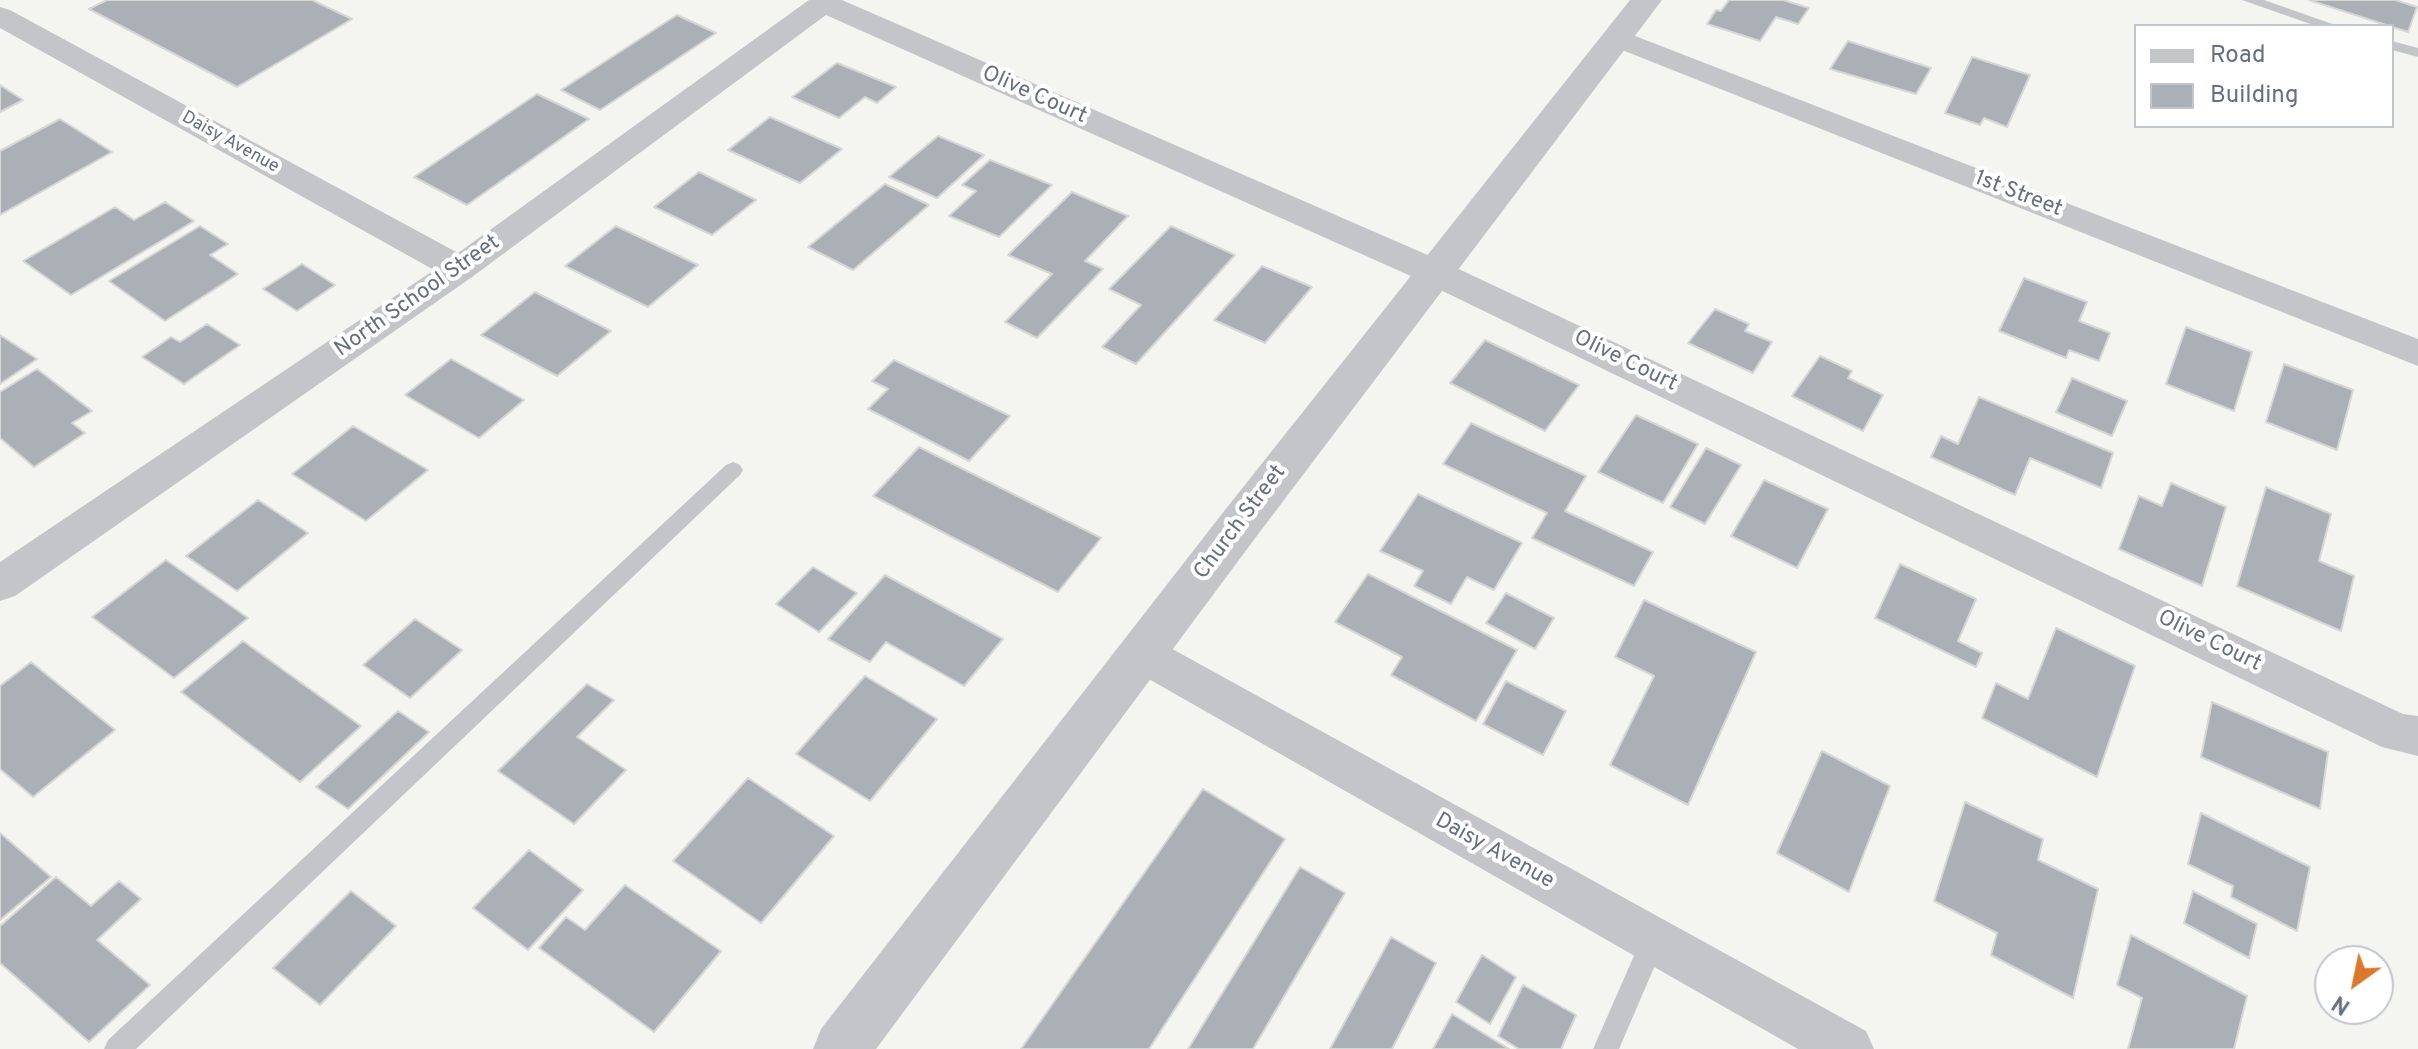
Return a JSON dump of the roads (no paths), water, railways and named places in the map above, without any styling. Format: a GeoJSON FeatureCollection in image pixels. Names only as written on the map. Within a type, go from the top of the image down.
{"type":"FeatureCollection","features":[{"type":"Feature","properties":{"kind":"street"},"geometry":{"type":"LineString","coordinates":[[0,8],[17,0]]}},
{"type":"Feature","properties":{"kind":"street","name":"Church Street"},"geometry":{"type":"LineString","coordinates":[[841,1049],[1141,653],[1646,0]]}},
{"type":"Feature","properties":{"kind":"street","name":"North School Street"},"geometry":{"type":"LineString","coordinates":[[0,584],[460,269],[826,2]]}},
{"type":"Feature","properties":{"kind":"street","name":"Olive Court"},"geometry":{"type":"LineString","coordinates":[[826,2],[1434,272],[2398,733],[2418,736]]}},
{"type":"Feature","properties":{"kind":"street","name":"Daisy Avenue"},"geometry":{"type":"LineString","coordinates":[[0,16],[460,269]]}},
{"type":"Feature","properties":{"kind":"street","name":"1st Street"},"geometry":{"type":"LineString","coordinates":[[1617,38],[2418,353]]}},
{"type":"Feature","properties":{"kind":"street","name":"Daisy Avenue"},"geometry":{"type":"LineString","coordinates":[[1141,653],[1848,1049]]}},
{"type":"Feature","properties":{"kind":"lane"},"geometry":{"type":"LineString","coordinates":[[2249,0],[2325,24]]}},
{"type":"Feature","properties":{"kind":"lane"},"geometry":{"type":"LineString","coordinates":[[2394,46],[2418,53]]}},
{"type":"Feature","properties":{"kind":"lane"},"geometry":{"type":"LineString","coordinates":[[117,1049],[733,470]]}},
{"type":"Feature","properties":{"kind":"lane"},"geometry":{"type":"LineString","coordinates":[[1606,1049],[1653,942]]}}]}
